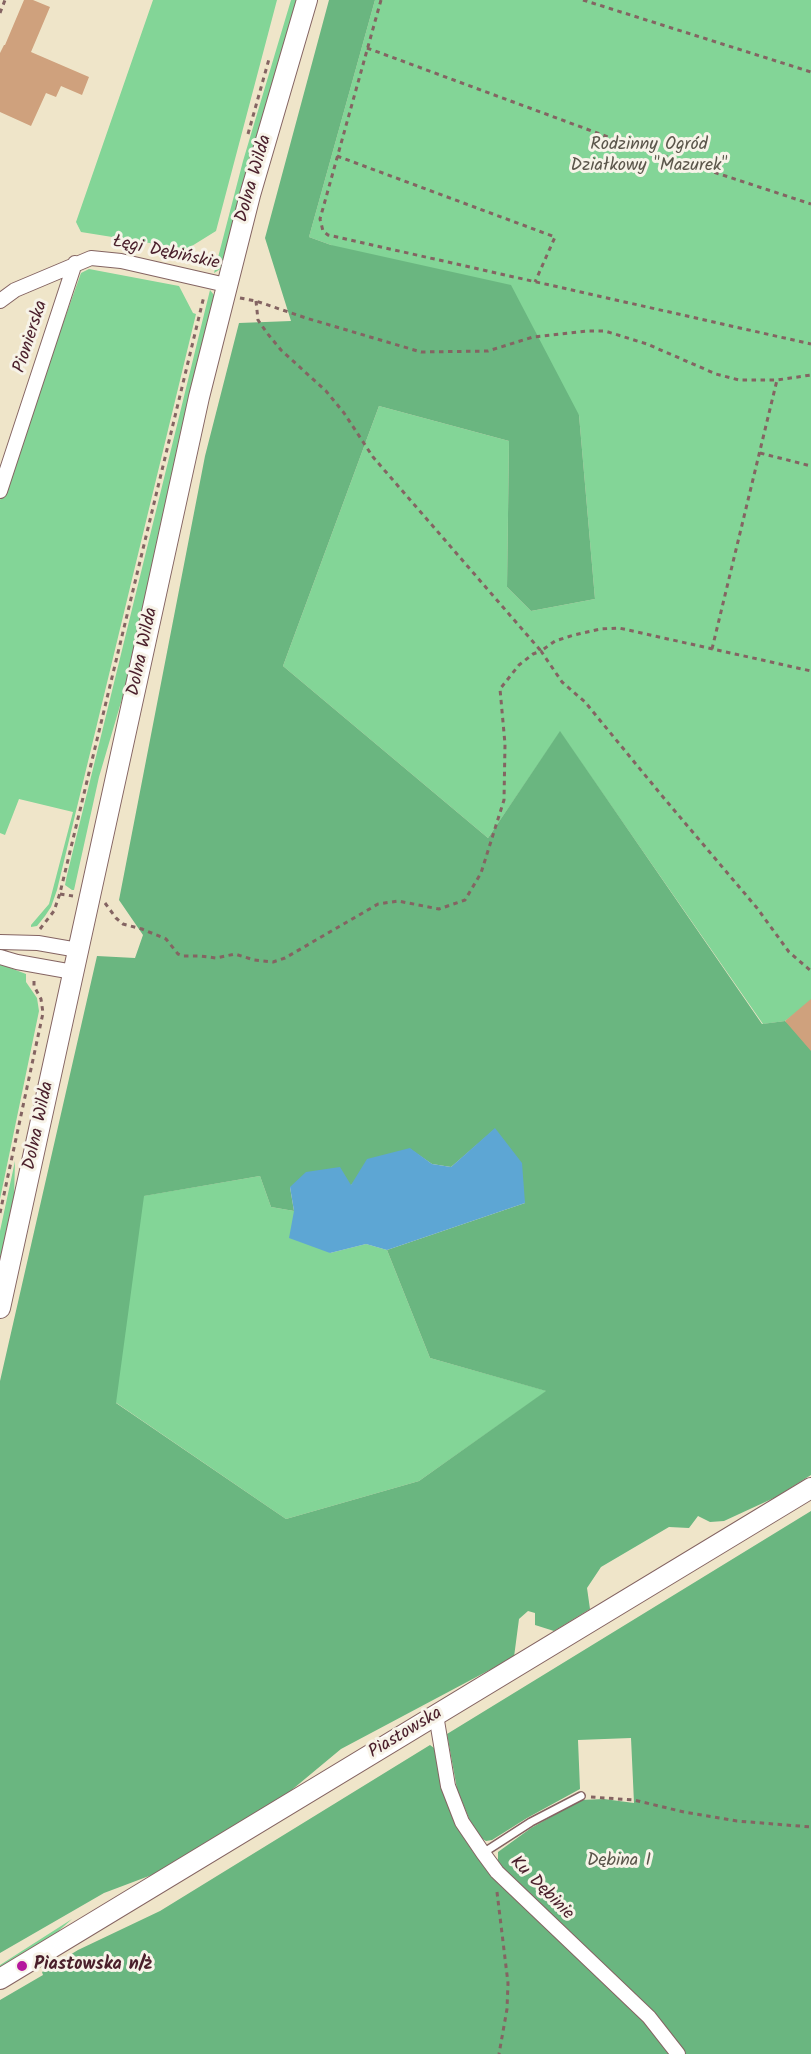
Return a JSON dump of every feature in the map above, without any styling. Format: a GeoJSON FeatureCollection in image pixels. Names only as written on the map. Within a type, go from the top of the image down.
{"type":"FeatureCollection","features":[{"type":"Feature","properties":{"kind":"main road","name":"Dolna Wilda"},"geometry":{"type":"LineString","coordinates":[[0,1308],[78,950],[81,898],[199,397],[219,287],[250,195],[307,0]]}},
{"type":"Feature","properties":{"kind":"main road","name":"Piastowska"},"geometry":{"type":"LineString","coordinates":[[0,1978],[811,1488]]}},
{"type":"Feature","properties":{"kind":"street","name":"Łęgi Dębińskie"},"geometry":{"type":"LineString","coordinates":[[0,301],[15,290],[91,258],[121,261],[219,287]]}},
{"type":"Feature","properties":{"kind":"street","name":"Pionierska"},"geometry":{"type":"LineString","coordinates":[[0,491],[75,263]]}},
{"type":"Feature","properties":{"kind":"street"},"geometry":{"type":"LineString","coordinates":[[0,942],[38,943],[78,950]]}},
{"type":"Feature","properties":{"kind":"street"},"geometry":{"type":"LineString","coordinates":[[0,957],[73,972]]}},
{"type":"Feature","properties":{"kind":"street","name":"Ku Dębinie"},"geometry":{"type":"LineString","coordinates":[[436,1715],[448,1786],[462,1822],[483,1853],[497,1872],[650,2017],[678,2054]]}},
{"type":"Feature","properties":{"kind":"lane"},"geometry":{"type":"LineString","coordinates":[[483,1853],[531,1822],[581,1796]]}},
{"type":"Feature","properties":{"kind":"path"},"geometry":{"type":"LineString","coordinates":[[0,13],[5,0]]}},
{"type":"Feature","properties":{"kind":"path"},"geometry":{"type":"LineString","coordinates":[[381,0],[320,219],[323,231],[328,235],[811,345]]}},
{"type":"Feature","properties":{"kind":"path"},"geometry":{"type":"LineString","coordinates":[[583,0],[811,72]]}},
{"type":"Feature","properties":{"kind":"path"},"geometry":{"type":"LineString","coordinates":[[367,48],[619,141],[811,204]]}},
{"type":"Feature","properties":{"kind":"path"},"geometry":{"type":"LineString","coordinates":[[246,141],[271,54]]}},
{"type":"Feature","properties":{"kind":"path"},"geometry":{"type":"LineString","coordinates":[[337,156],[555,237],[535,282]]}},
{"type":"Feature","properties":{"kind":"path"},"geometry":{"type":"LineString","coordinates":[[38,943],[40,929],[54,911],[60,893],[171,427],[219,287],[306,318],[421,352],[488,351],[534,338],[587,330],[605,331],[626,336],[716,374],[739,380],[777,381],[811,375]]}},
{"type":"Feature","properties":{"kind":"path"},"geometry":{"type":"LineString","coordinates":[[256,301],[258,320],[281,350],[326,391],[373,457],[541,651],[562,682],[585,702],[758,908],[789,951],[811,971]]}},
{"type":"Feature","properties":{"kind":"path"},"geometry":{"type":"LineString","coordinates":[[712,649],[777,381]]}},
{"type":"Feature","properties":{"kind":"path"},"geometry":{"type":"LineString","coordinates":[[760,453],[811,466]]}},
{"type":"Feature","properties":{"kind":"path"},"geometry":{"type":"LineString","coordinates":[[60,893],[98,904],[106,903],[123,924],[166,939],[178,954],[183,956],[216,958],[235,954],[254,960],[273,962],[285,958],[378,904],[398,901],[439,909],[465,900],[481,873],[504,800],[505,744],[500,689],[519,665],[555,641],[600,629],[619,628],[811,671]]}},
{"type":"Feature","properties":{"kind":"path"},"geometry":{"type":"LineString","coordinates":[[0,1213],[43,1012],[41,999],[34,986],[35,965]]}},
{"type":"Feature","properties":{"kind":"path"},"geometry":{"type":"LineString","coordinates":[[581,1796],[634,1800],[737,1821],[811,1827]]}},
{"type":"Feature","properties":{"kind":"path"},"geometry":{"type":"LineString","coordinates":[[497,1872],[497,1903],[508,1983],[507,2009],[499,2054]]}},
{"type":"Feature","properties":{"kind":"green space"},"geometry":{"type":"Polygon","coordinates":[[[153,0],[277,0],[216,231],[187,249],[81,232],[76,222],[153,0]]]}},
{"type":"Feature","properties":{"kind":"green space"},"geometry":{"type":"Polygon","coordinates":[[[291,0],[299,0],[222,268],[214,273],[243,161],[291,0]]]}},
{"type":"Feature","properties":{"kind":"green space"},"geometry":{"type":"Polygon","coordinates":[[[329,0],[375,0],[309,237],[331,245],[511,285],[579,415],[595,599],[531,611],[507,587],[509,441],[379,406],[283,666],[488,838],[560,731],[762,1024],[785,1021],[811,1039],[811,1475],[776,1497],[724,1521],[710,1522],[698,1516],[689,1528],[669,1527],[601,1567],[587,1588],[590,1609],[554,1631],[535,1625],[535,1613],[528,1611],[519,1619],[514,1657],[341,1749],[276,1803],[157,1873],[104,1893],[0,1953],[0,1381],[97,956],[135,958],[143,935],[119,900],[205,456],[239,323],[291,321],[265,238],[329,0]],[[495,1129],[451,1167],[432,1164],[410,1149],[351,1185],[290,1187],[294,1211],[271,1207],[260,1176],[144,1196],[116,1403],[286,1519],[419,1481],[546,1391],[430,1358],[387,1250],[525,1203],[495,1129]]]}},
{"type":"Feature","properties":{"kind":"green space","name":"Rodzinny Ogród Działkowy \"Mazurek\""},"geometry":{"type":"Polygon","coordinates":[[[375,0],[811,0],[811,1002],[785,1021],[763,1024],[560,732],[488,838],[283,666],[379,406],[509,441],[507,587],[531,611],[595,599],[579,415],[331,245],[309,237],[375,0]]]}},
{"type":"Feature","properties":{"kind":"green space"},"geometry":{"type":"Polygon","coordinates":[[[89,269],[179,286],[193,313],[196,314],[57,890],[45,916],[37,926],[31,927],[49,904],[73,812],[19,799],[5,835],[0,833],[0,500],[81,273],[89,269]]]}},
{"type":"Feature","properties":{"kind":"green space"},"geometry":{"type":"Polygon","coordinates":[[[210,290],[214,295],[213,300],[129,675],[99,777],[74,890],[72,890],[65,885],[67,875],[210,290]]]}},
{"type":"Feature","properties":{"kind":"green space"},"geometry":{"type":"Polygon","coordinates":[[[0,964],[26,974],[26,982],[37,998],[39,1011],[0,1199],[0,964]]]}},
{"type":"Feature","properties":{"kind":"green space"},"geometry":{"type":"Polygon","coordinates":[[[15,1161],[14,1199],[0,1266],[0,1231],[15,1161]]]}},
{"type":"Feature","properties":{"kind":"green space"},"geometry":{"type":"Polygon","coordinates":[[[260,1176],[271,1207],[294,1211],[330,1253],[366,1244],[387,1250],[430,1358],[547,1391],[419,1481],[286,1519],[115,1402],[143,1196],[260,1176]]]}},
{"type":"Feature","properties":{"kind":"green space","name":"Dębina I"},"geometry":{"type":"Polygon","coordinates":[[[811,1511],[811,2054],[0,2054],[0,2000],[43,1975],[42,1972],[78,1950],[160,1911],[430,1745],[434,1748],[454,1818],[473,1852],[491,1874],[498,1862],[498,1852],[531,1828],[581,1800],[604,1799],[634,1803],[631,1738],[578,1740],[580,1789],[492,1840],[486,1841],[473,1828],[457,1789],[447,1734],[811,1511]]]}},
{"type":"Feature","properties":{"kind":"green space"},"geometry":{"type":"Polygon","coordinates":[[[72,1919],[45,1943],[0,1970],[0,1965],[72,1919]]]}},
{"type":"Feature","properties":{"kind":"water"},"geometry":{"type":"Polygon","coordinates":[[[495,1128],[522,1163],[525,1203],[387,1250],[366,1244],[330,1253],[289,1238],[294,1211],[290,1187],[306,1172],[340,1167],[351,1185],[367,1159],[410,1148],[432,1164],[451,1167],[495,1128]]]}},
{"type":"Feature","properties":{"kind":"building"},"geometry":{"type":"Polygon","coordinates":[[[24,0],[33,0],[50,7],[31,52],[89,77],[82,95],[61,86],[56,97],[46,93],[31,126],[0,112],[0,53],[24,0]]]}},
{"type":"Feature","properties":{"kind":"building"},"geometry":{"type":"Polygon","coordinates":[[[811,999],[811,1051],[785,1021],[811,999]]]}},
{"type":"Feature","properties":{"kind":"place","name":"Piastowska n/ż"},"geometry":{"type":"Point","coordinates":[22,1966]}}]}
